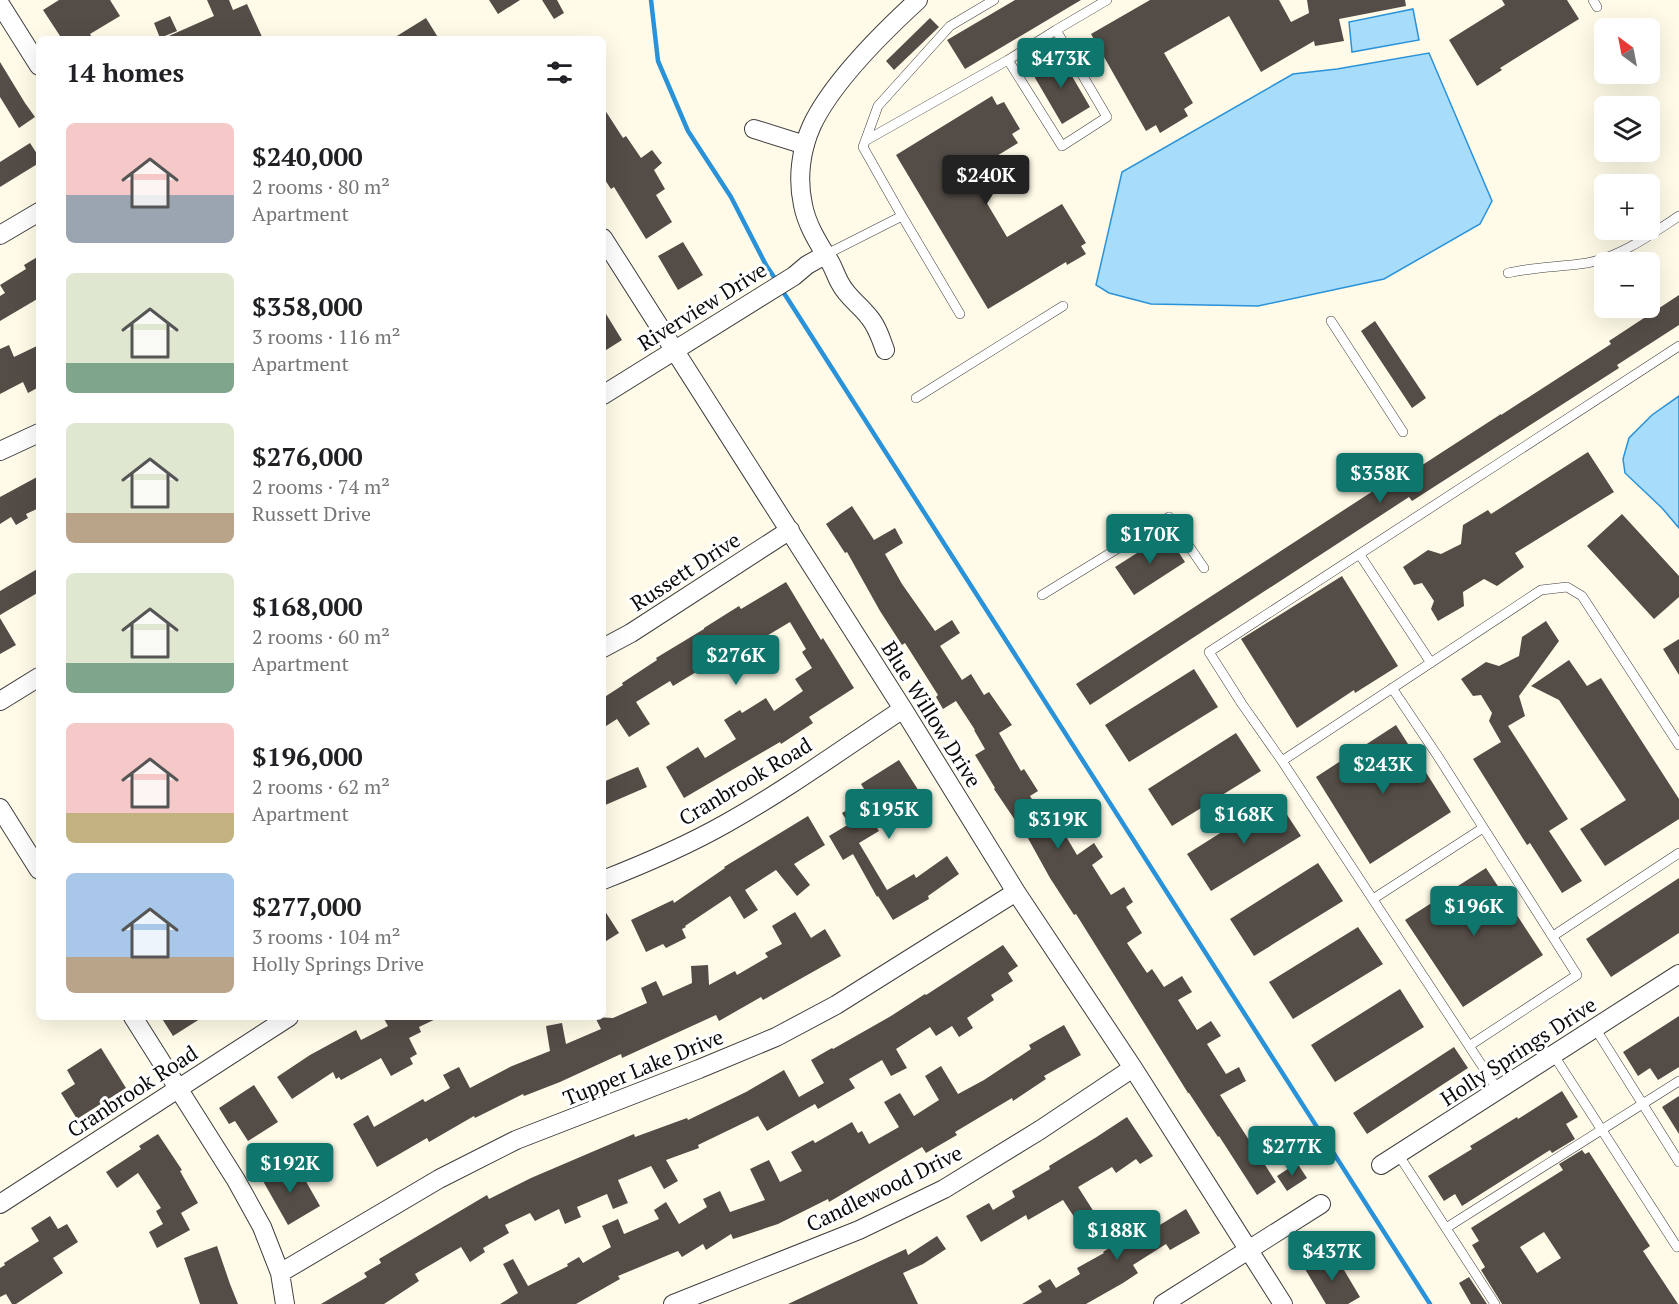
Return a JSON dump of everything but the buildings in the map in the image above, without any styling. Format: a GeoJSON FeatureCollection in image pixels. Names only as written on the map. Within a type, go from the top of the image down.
{"type":"FeatureCollection","features":[{"type":"Feature","properties":{"kind":"street"},"geometry":{"type":"LineString","coordinates":[[885,350],[870,318],[841,285],[809,226],[800,186],[801,164],[812,125],[823,106],[866,50],[918,0]]}},
{"type":"Feature","properties":{"kind":"street"},"geometry":{"type":"LineString","coordinates":[[0,4],[36,61]]}},
{"type":"Feature","properties":{"kind":"street"},"geometry":{"type":"LineString","coordinates":[[754,129],[805,145]]}},
{"type":"Feature","properties":{"kind":"street"},"geometry":{"type":"LineString","coordinates":[[0,235],[36,214]]}},
{"type":"Feature","properties":{"kind":"street","name":"Blue Willow Drive"},"geometry":{"type":"LineString","coordinates":[[606,243],[790,530],[1016,892],[1133,1068],[1282,1304]]}},
{"type":"Feature","properties":{"kind":"street","name":"Riverview Drive"},"geometry":{"type":"LineString","coordinates":[[606,393],[825,255]]}},
{"type":"Feature","properties":{"kind":"street"},"geometry":{"type":"LineString","coordinates":[[0,451],[36,434]]}},
{"type":"Feature","properties":{"kind":"street","name":"Russett Drive"},"geometry":{"type":"LineString","coordinates":[[606,646],[631,633],[790,530]]}},
{"type":"Feature","properties":{"kind":"street"},"geometry":{"type":"LineString","coordinates":[[0,701],[36,678]]}},
{"type":"Feature","properties":{"kind":"street","name":"Cranbrook Road"},"geometry":{"type":"LineString","coordinates":[[606,879],[637,867],[724,824],[804,775],[903,709]]}},
{"type":"Feature","properties":{"kind":"street"},"geometry":{"type":"LineString","coordinates":[[0,808],[36,865]]}},
{"type":"Feature","properties":{"kind":"street","name":"Tupper Lake Drive"},"geometry":{"type":"LineString","coordinates":[[280,1273],[439,1179],[516,1140],[699,1070],[776,1037],[836,1005],[1016,892]]}},
{"type":"Feature","properties":{"kind":"street","name":"Holly Springs Drive"},"geometry":{"type":"LineString","coordinates":[[1381,1165],[1679,974]]}},
{"type":"Feature","properties":{"kind":"street"},"geometry":{"type":"LineString","coordinates":[[135,1020],[236,1180],[262,1227],[280,1273],[285,1304]]}},
{"type":"Feature","properties":{"kind":"street","name":"Cranbrook Road"},"geometry":{"type":"LineString","coordinates":[[0,1204],[284,1020]]}},
{"type":"Feature","properties":{"kind":"street","name":"Candlewood Drive"},"geometry":{"type":"LineString","coordinates":[[673,1304],[859,1230],[944,1189],[1040,1130],[1133,1068]]}},
{"type":"Feature","properties":{"kind":"street"},"geometry":{"type":"LineString","coordinates":[[1163,1304],[1321,1204]]}},
{"type":"Feature","properties":{"kind":"lane"},"geometry":{"type":"LineString","coordinates":[[960,314],[863,147],[878,106],[951,26],[994,0]]}},
{"type":"Feature","properties":{"kind":"lane"},"geometry":{"type":"LineString","coordinates":[[865,141],[1008,60],[1107,0]]}},
{"type":"Feature","properties":{"kind":"lane"},"geometry":{"type":"LineString","coordinates":[[1008,60],[1062,146],[1107,117],[1056,30]]}},
{"type":"Feature","properties":{"kind":"lane"},"geometry":{"type":"LineString","coordinates":[[825,255],[902,216]]}},
{"type":"Feature","properties":{"kind":"lane"},"geometry":{"type":"LineString","coordinates":[[1508,273],[1524,269],[1589,262],[1627,250],[1679,216]]}},
{"type":"Feature","properties":{"kind":"lane"},"geometry":{"type":"LineString","coordinates":[[916,398],[1063,306]]}},
{"type":"Feature","properties":{"kind":"lane"},"geometry":{"type":"LineString","coordinates":[[1331,321],[1403,432]]}},
{"type":"Feature","properties":{"kind":"lane"},"geometry":{"type":"LineString","coordinates":[[1498,1090],[1209,652],[1679,346]]}},
{"type":"Feature","properties":{"kind":"lane"},"geometry":{"type":"LineString","coordinates":[[1042,595],[1169,517],[1204,568]]}},
{"type":"Feature","properties":{"kind":"lane"},"geometry":{"type":"LineString","coordinates":[[1360,555],[1431,663]]}},
{"type":"Feature","properties":{"kind":"lane"},"geometry":{"type":"LineString","coordinates":[[1282,761],[1541,590],[1567,586],[1582,596],[1678,740]]}},
{"type":"Feature","properties":{"kind":"lane"},"geometry":{"type":"LineString","coordinates":[[1392,688],[1577,975],[1469,1046]]}},
{"type":"Feature","properties":{"kind":"lane"},"geometry":{"type":"LineString","coordinates":[[1372,899],[1483,828]]}},
{"type":"Feature","properties":{"kind":"lane"},"geometry":{"type":"LineString","coordinates":[[1553,936],[1679,853]]}},
{"type":"Feature","properties":{"kind":"lane"},"geometry":{"type":"LineString","coordinates":[[1595,1028],[1679,1162]]}},
{"type":"Feature","properties":{"kind":"lane"},"geometry":{"type":"LineString","coordinates":[[1553,1054],[1677,1247],[1679,1246]]}},
{"type":"Feature","properties":{"kind":"lane"},"geometry":{"type":"LineString","coordinates":[[1446,1228],[1679,1081]]}},
{"type":"Feature","properties":{"kind":"lane"},"geometry":{"type":"LineString","coordinates":[[1398,1154],[1495,1304]]}},
{"type":"Feature","properties":{"kind":"water"},"geometry":{"type":"Polygon","coordinates":[[[1413,9],[1419,40],[1352,52],[1349,22],[1413,9]]]}},
{"type":"Feature","properties":{"kind":"water"},"geometry":{"type":"Polygon","coordinates":[[[1429,53],[1492,201],[1480,224],[1384,279],[1258,306],[1151,304],[1109,293],[1096,285],[1122,172],[1293,74],[1429,53]]]}},
{"type":"Feature","properties":{"kind":"water"},"geometry":{"type":"Polygon","coordinates":[[[1679,396],[1679,528],[1662,508],[1625,473],[1623,459],[1629,438],[1652,415],[1679,396]]]}},
{"type":"Feature","properties":{"kind":"waterway"},"geometry":{"type":"LineString","coordinates":[[651,0],[658,61],[688,131],[731,197],[766,265],[778,283]]}},
{"type":"Feature","properties":{"kind":"waterway"},"geometry":{"type":"LineString","coordinates":[[782,290],[1430,1304]]}}]}
